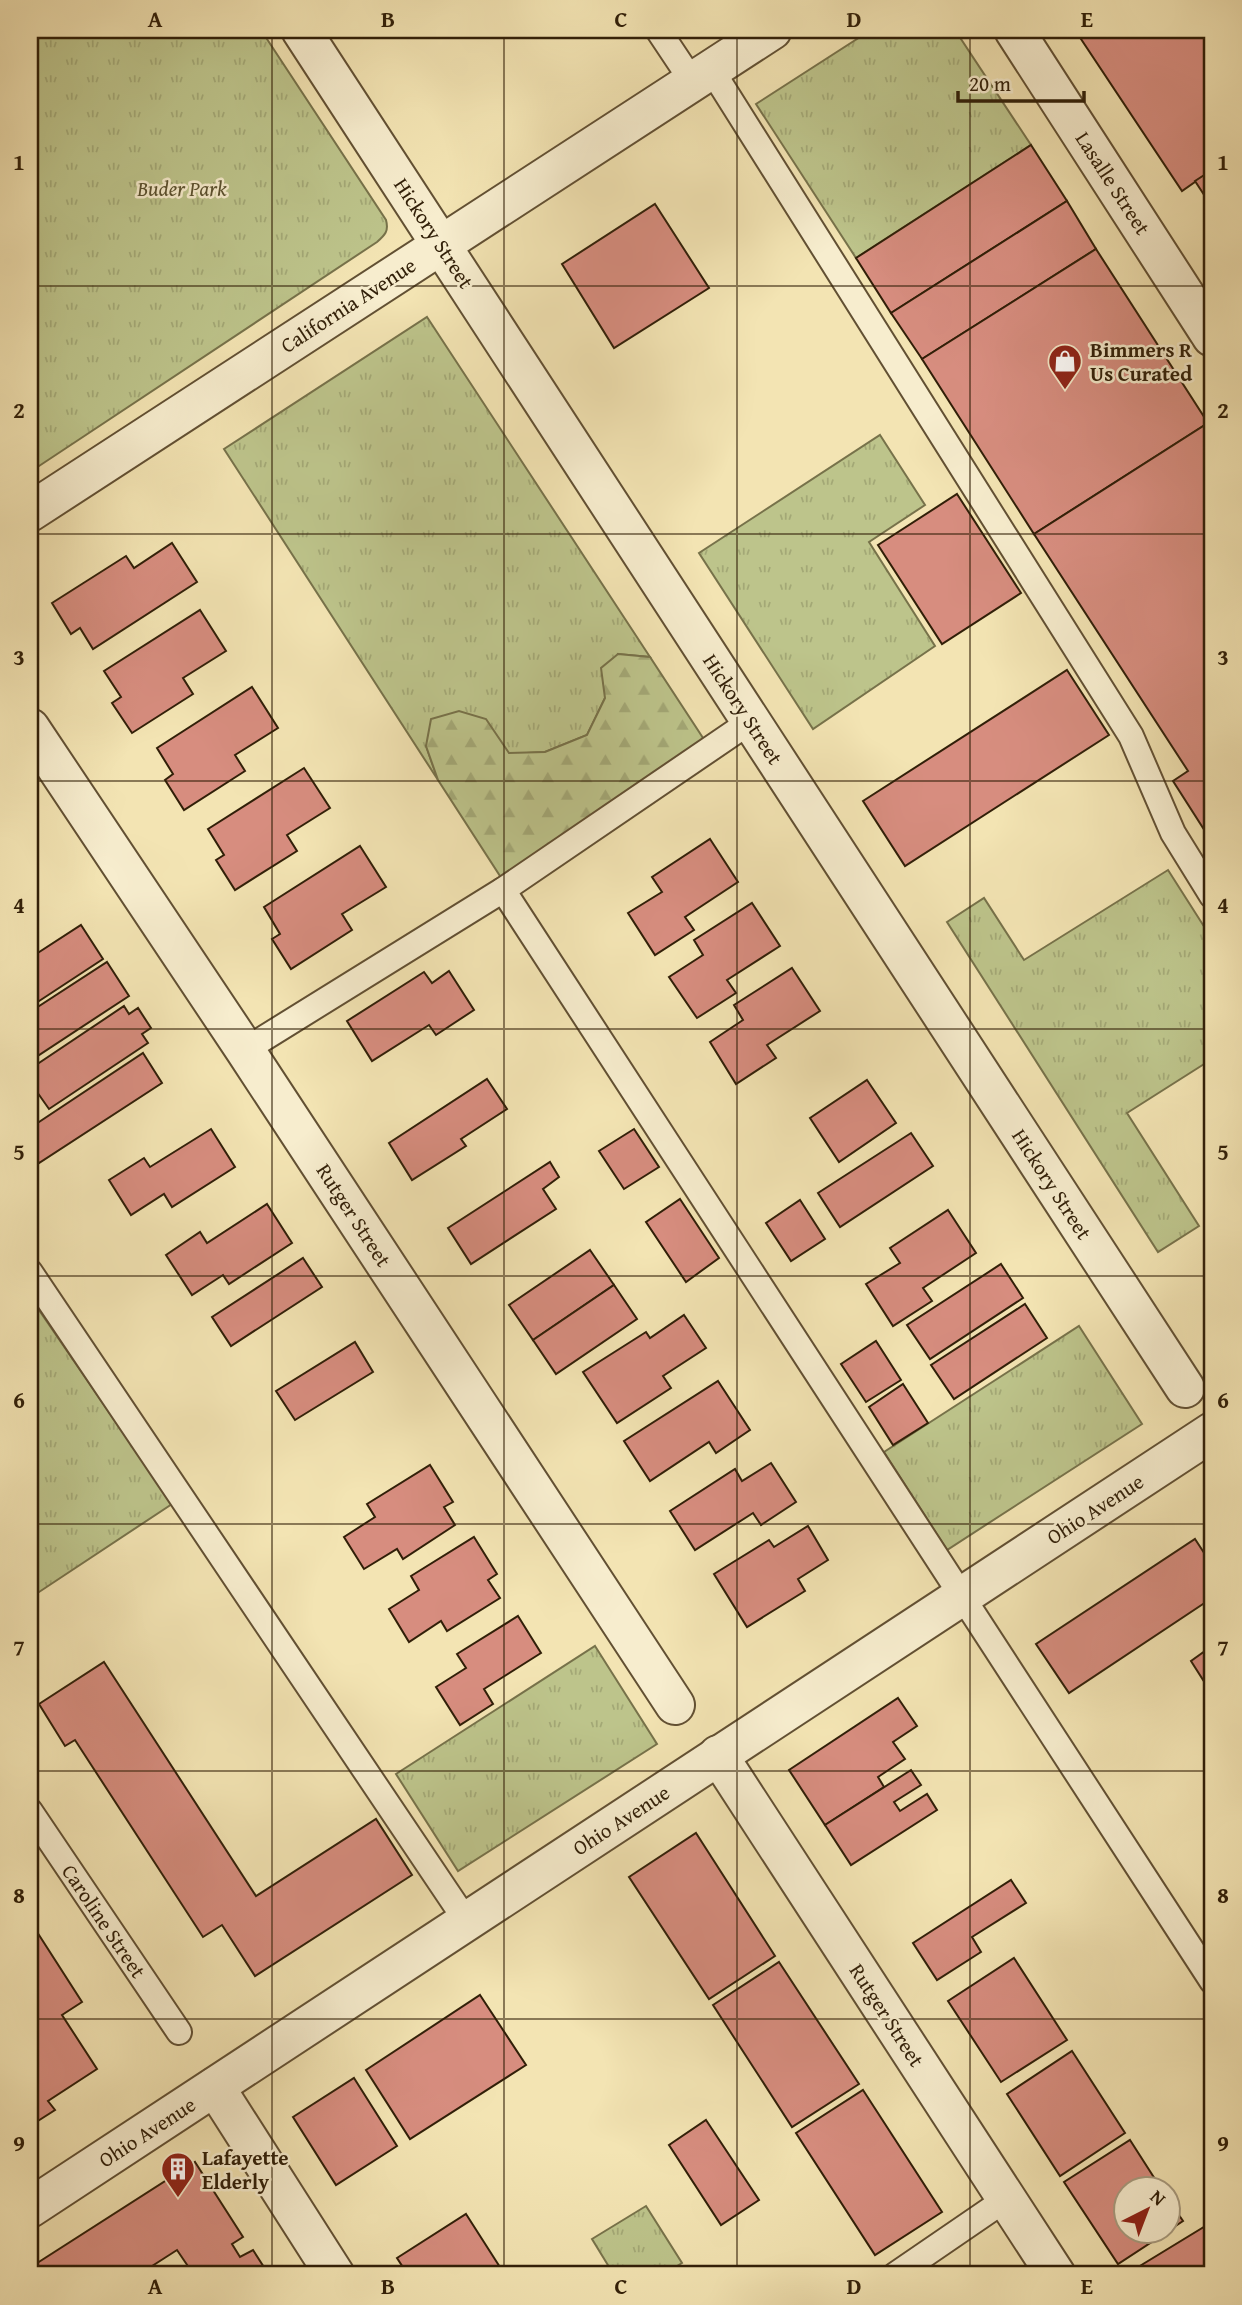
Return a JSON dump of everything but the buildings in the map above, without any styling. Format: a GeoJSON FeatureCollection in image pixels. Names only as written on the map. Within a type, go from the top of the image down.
{"type":"FeatureCollection","features":[{"type":"Feature","properties":{"kind":"street","name":"Hickory Street"},"geometry":{"type":"LineString","coordinates":[[301,30],[1185,1388]]}},
{"type":"Feature","properties":{"kind":"street","name":"California Avenue"},"geometry":{"type":"LineString","coordinates":[[30,512],[772,30]]}},
{"type":"Feature","properties":{"kind":"street","name":"Lasalle Street"},"geometry":{"type":"LineString","coordinates":[[1014,30],[1212,337]]}},
{"type":"Feature","properties":{"kind":"street","name":"Rutger Street"},"geometry":{"type":"LineString","coordinates":[[30,728],[246,1050],[675,1705]]}},
{"type":"Feature","properties":{"kind":"street","name":"Ohio Avenue"},"geometry":{"type":"LineString","coordinates":[[30,2208],[1212,1432]]}},
{"type":"Feature","properties":{"kind":"street","name":"Rutger Street"},"geometry":{"type":"LineString","coordinates":[[718,1755],[1056,2275]]}},
{"type":"Feature","properties":{"kind":"street"},"geometry":{"type":"LineString","coordinates":[[215,2087],[335,2275]]}},
{"type":"Feature","properties":{"kind":"lane"},"geometry":{"type":"LineString","coordinates":[[658,30],[702,75],[1131,736],[1173,833],[1212,896]]}},
{"type":"Feature","properties":{"kind":"lane"},"geometry":{"type":"LineString","coordinates":[[246,1050],[503,890],[751,721]]}},
{"type":"Feature","properties":{"kind":"lane"},"geometry":{"type":"LineString","coordinates":[[503,890],[1212,1981]]}},
{"type":"Feature","properties":{"kind":"lane"},"geometry":{"type":"LineString","coordinates":[[30,1272],[467,1922]]}},
{"type":"Feature","properties":{"kind":"lane","name":"Caroline Street"},"geometry":{"type":"LineString","coordinates":[[30,1811],[179,2032]]}},
{"type":"Feature","properties":{"kind":"lane"},"geometry":{"type":"LineString","coordinates":[[895,2275],[1006,2199]]}},
{"type":"Feature","properties":{"kind":"green space","name":"Buder Park"},"geometry":{"type":"Polygon","coordinates":[[[30,30],[261,30],[386,220],[387,230],[377,242],[30,472],[30,30]]]}},
{"type":"Feature","properties":{"kind":"green space"},"geometry":{"type":"Polygon","coordinates":[[[871,30],[955,30],[1031,145],[856,258],[756,104],[871,30]]]}},
{"type":"Feature","properties":{"kind":"green space"},"geometry":{"type":"Polygon","coordinates":[[[427,317],[650,657],[618,654],[605,698],[587,735],[545,752],[508,754],[426,746],[438,780],[224,449],[427,317]]]}},
{"type":"Feature","properties":{"kind":"green space"},"geometry":{"type":"Polygon","coordinates":[[[880,435],[925,505],[869,542],[935,646],[813,729],[699,553],[880,435]]]}},
{"type":"Feature","properties":{"kind":"green space"},"geometry":{"type":"Polygon","coordinates":[[[618,654],[650,657],[705,741],[502,879],[438,780],[426,746],[431,719],[459,711],[486,719],[509,753],[545,752],[587,735],[605,698],[601,668],[618,654]]]}},
{"type":"Feature","properties":{"kind":"green space"},"geometry":{"type":"Polygon","coordinates":[[[1168,870],[1212,939],[1212,1059],[1127,1113],[1199,1226],[1158,1252],[947,922],[984,898],[1024,960],[1168,870]]]}},
{"type":"Feature","properties":{"kind":"green space"},"geometry":{"type":"Polygon","coordinates":[[[30,1297],[172,1504],[30,1598],[30,1297]]]}},
{"type":"Feature","properties":{"kind":"green space"},"geometry":{"type":"Polygon","coordinates":[[[1079,1326],[1142,1424],[947,1550],[884,1452],[1079,1326]]]}},
{"type":"Feature","properties":{"kind":"green space"},"geometry":{"type":"Polygon","coordinates":[[[595,1646],[657,1744],[458,1871],[396,1774],[595,1646]]]}},
{"type":"Feature","properties":{"kind":"green space"},"geometry":{"type":"Polygon","coordinates":[[[646,2206],[682,2263],[662,2275],[614,2275],[592,2239],[646,2206]]]}},
{"type":"Feature","properties":{"kind":"place","name":"Bimmers R Us Curated"},"geometry":{"type":"Point","coordinates":[1065,391]}},
{"type":"Feature","properties":{"kind":"place","name":"Lafayette Elderly"},"geometry":{"type":"Point","coordinates":[178,2199]}}]}
